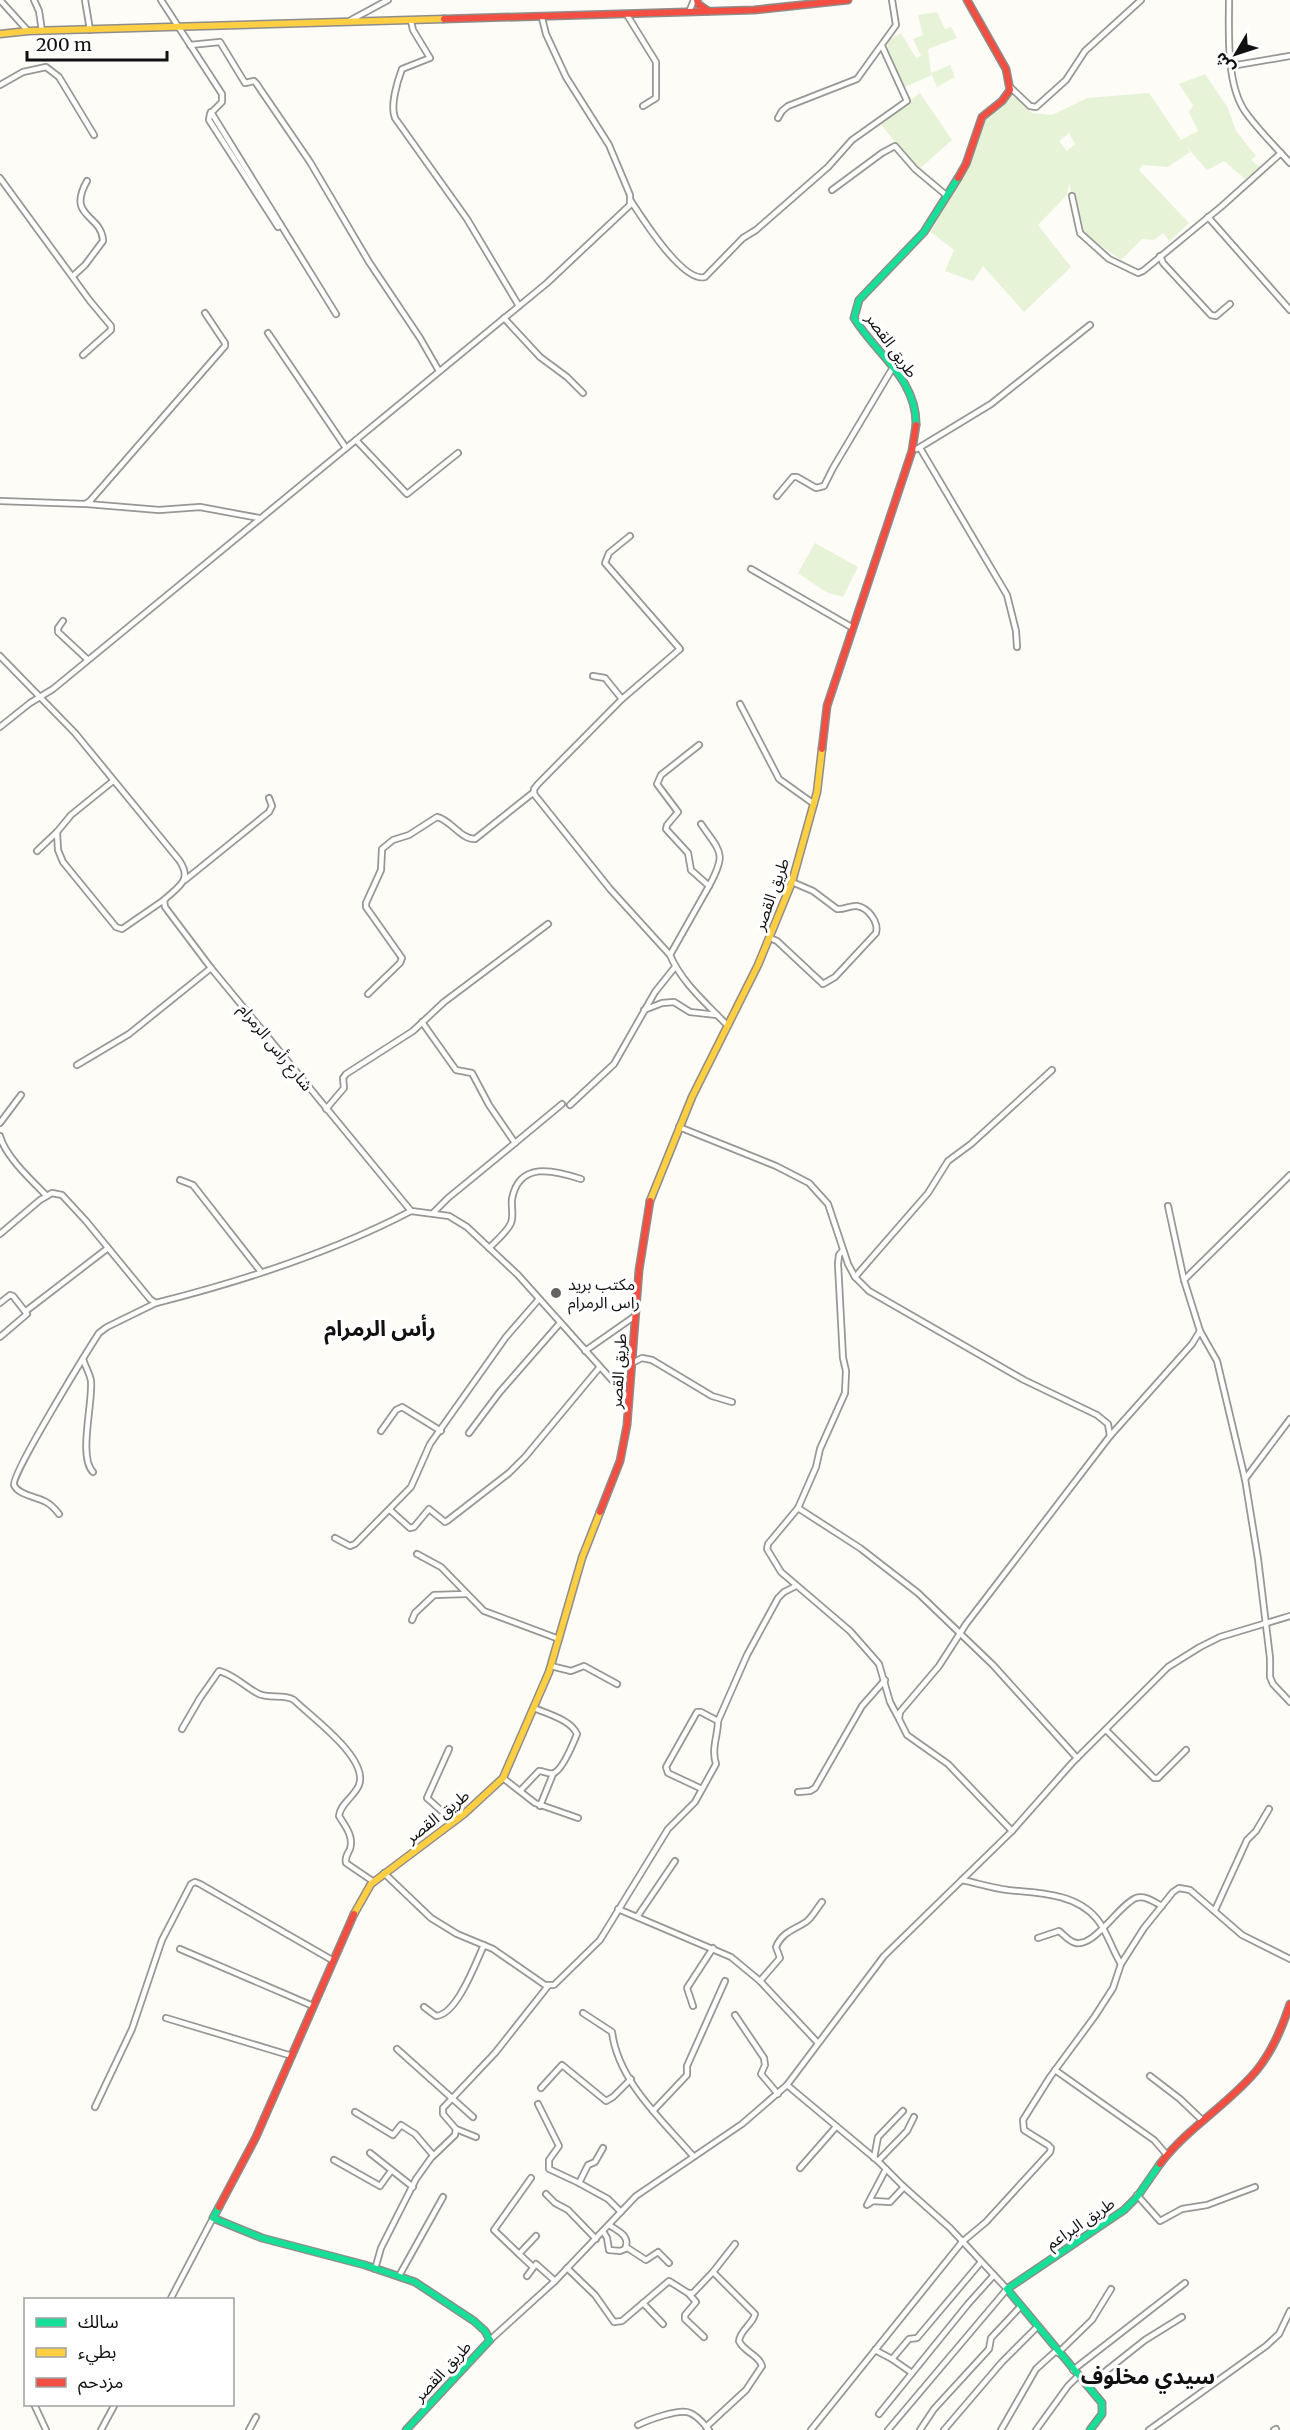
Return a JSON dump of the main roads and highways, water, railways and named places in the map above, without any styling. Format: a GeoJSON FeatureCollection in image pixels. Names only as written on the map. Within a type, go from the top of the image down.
{"type":"FeatureCollection","features":[{"type":"Feature","properties":{"kind":"place","name":"مكتب بريد راس الرمرام"},"geometry":{"type":"Point","coordinates":[556,1293]}},
{"type":"Feature","properties":{"kind":"district","name":"رأس الرمرام"},"geometry":{"type":"Point","coordinates":[380,1328]}},
{"type":"Feature","properties":{"kind":"district","name":"سيدي مخلوف"},"geometry":{"type":"Point","coordinates":[1148,2376]}}]}
